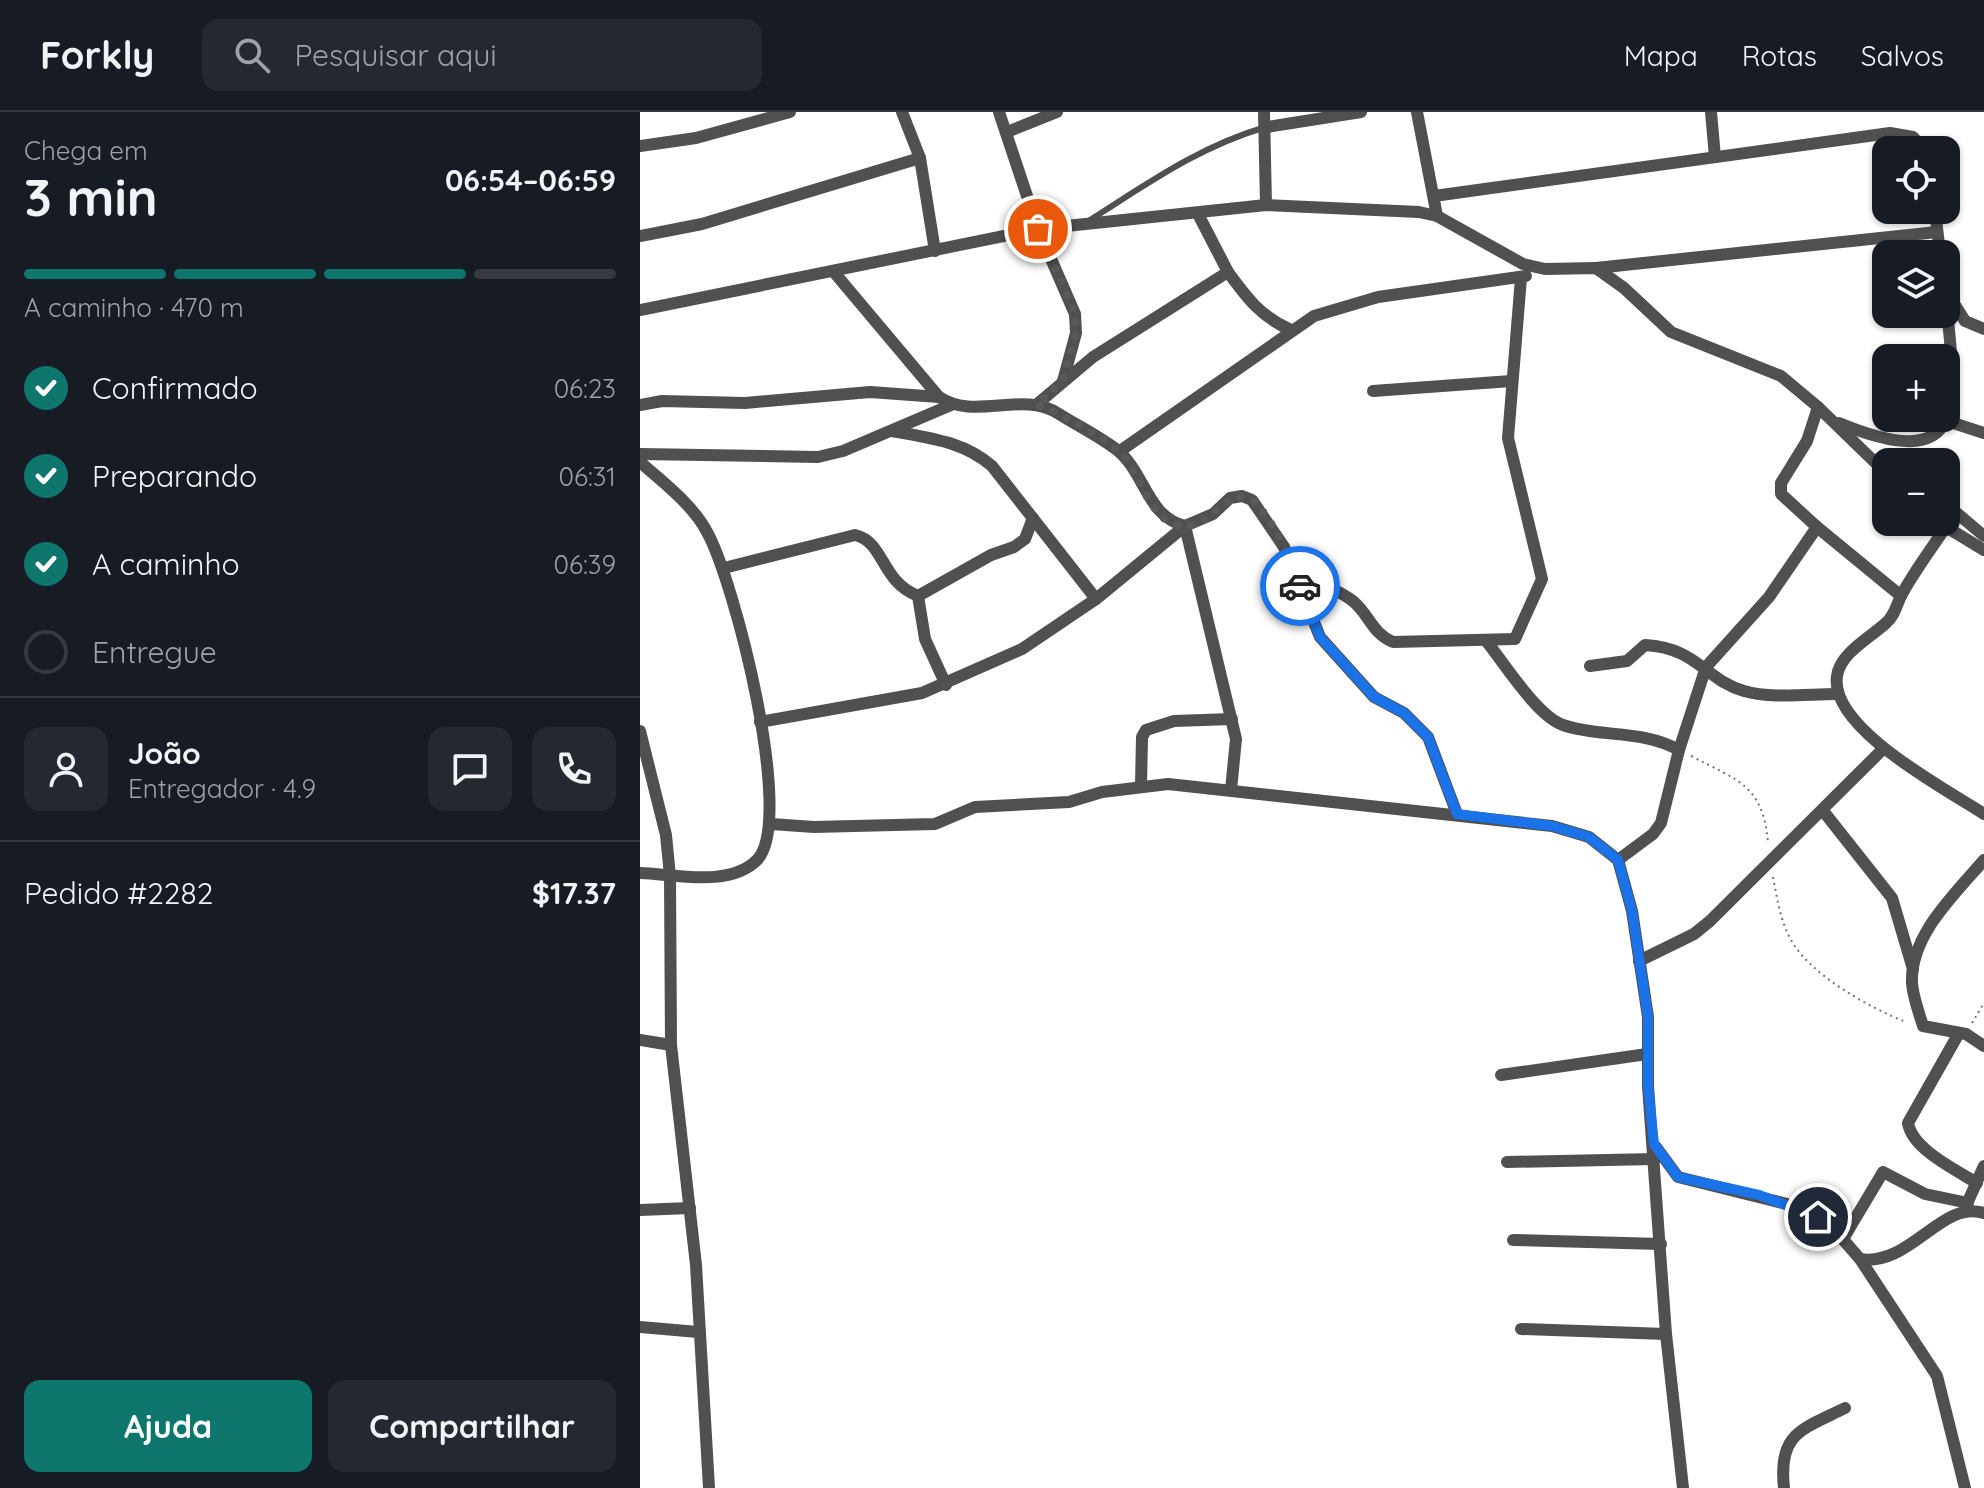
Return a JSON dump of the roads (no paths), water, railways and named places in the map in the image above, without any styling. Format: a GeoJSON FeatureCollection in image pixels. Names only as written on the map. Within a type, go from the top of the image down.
{"type":"FeatureCollection","features":[{"type":"Feature","properties":{"kind":"street"},"geometry":{"type":"LineString","coordinates":[[640,146],[696,138],[790,112]]}},
{"type":"Feature","properties":{"kind":"street"},"geometry":{"type":"LineString","coordinates":[[902,112],[920,158],[935,251]]}},
{"type":"Feature","properties":{"kind":"street"},"geometry":{"type":"LineString","coordinates":[[999,112],[1038,229],[1075,314],[1076,333],[1062,382]]}},
{"type":"Feature","properties":{"kind":"street"},"geometry":{"type":"LineString","coordinates":[[1007,132],[1057,112]]}},
{"type":"Feature","properties":{"kind":"street"},"geometry":{"type":"LineString","coordinates":[[1266,205],[1265,116],[1361,112]]}},
{"type":"Feature","properties":{"kind":"street"},"geometry":{"type":"LineString","coordinates":[[1417,112],[1437,216]]}},
{"type":"Feature","properties":{"kind":"street"},"geometry":{"type":"LineString","coordinates":[[1711,112],[1715,157]]}},
{"type":"Feature","properties":{"kind":"street"},"geometry":{"type":"LineString","coordinates":[[1434,196],[1890,133],[1907,136]]}},
{"type":"Feature","properties":{"kind":"street"},"geometry":{"type":"LineString","coordinates":[[640,236],[702,224],[920,158]]}},
{"type":"Feature","properties":{"kind":"street"},"geometry":{"type":"LineString","coordinates":[[640,310],[1038,229],[1266,205],[1419,212],[1437,216],[1523,264],[1545,269],[1596,268],[1937,232]]}},
{"type":"Feature","properties":{"kind":"street"},"geometry":{"type":"LineString","coordinates":[[1198,214],[1228,272],[1253,307],[1269,321],[1291,330]]}},
{"type":"Feature","properties":{"kind":"street"},"geometry":{"type":"LineString","coordinates":[[1936,224],[1938,240]]}},
{"type":"Feature","properties":{"kind":"street"},"geometry":{"type":"LineString","coordinates":[[1596,268],[1624,288],[1671,332],[1781,376],[1872,459]]}},
{"type":"Feature","properties":{"kind":"street"},"geometry":{"type":"LineString","coordinates":[[1120,451],[1314,316],[1378,297],[1521,278],[1545,269]]}},
{"type":"Feature","properties":{"kind":"street"},"geometry":{"type":"LineString","coordinates":[[833,271],[939,397],[951,405],[964,408],[1036,405],[1056,412],[1120,451],[1161,514],[1171,523],[1185,526]]}},
{"type":"Feature","properties":{"kind":"street"},"geometry":{"type":"LineString","coordinates":[[1036,405],[1093,357],[1228,272]]}},
{"type":"Feature","properties":{"kind":"street"},"geometry":{"type":"LineString","coordinates":[[1297,575],[1342,594],[1364,612],[1383,638],[1393,642],[1515,639],[1542,579],[1508,438],[1521,278]]}},
{"type":"Feature","properties":{"kind":"street"},"geometry":{"type":"LineString","coordinates":[[1960,313],[1965,321],[1984,329]]}},
{"type":"Feature","properties":{"kind":"street"},"geometry":{"type":"LineString","coordinates":[[1373,391],[1511,381]]}},
{"type":"Feature","properties":{"kind":"street"},"geometry":{"type":"LineString","coordinates":[[640,405],[662,401],[745,403],[857,393],[939,397]]}},
{"type":"Feature","properties":{"kind":"street"},"geometry":{"type":"LineString","coordinates":[[640,454],[818,457],[843,451],[951,405]]}},
{"type":"Feature","properties":{"kind":"street"},"geometry":{"type":"LineString","coordinates":[[1818,407],[1807,441],[1781,483],[1781,494],[1901,596]]}},
{"type":"Feature","properties":{"kind":"street"},"geometry":{"type":"LineString","coordinates":[[1832,420],[1899,443],[1929,437],[1935,432]]}},
{"type":"Feature","properties":{"kind":"street"},"geometry":{"type":"LineString","coordinates":[[1960,425],[1984,433]]}},
{"type":"Feature","properties":{"kind":"street"},"geometry":{"type":"LineString","coordinates":[[892,431],[960,445],[978,453],[992,466],[1096,599]]}},
{"type":"Feature","properties":{"kind":"street"},"geometry":{"type":"LineString","coordinates":[[640,462],[707,530],[724,568],[746,639],[760,722],[771,824],[759,858],[741,871],[724,875],[640,873]]}},
{"type":"Feature","properties":{"kind":"street"},"geometry":{"type":"LineString","coordinates":[[760,722],[847,709],[946,685],[1022,649],[1096,599],[1185,526],[1213,514],[1230,498],[1242,496],[1252,500],[1284,547],[1320,637],[1374,697],[1404,713],[1428,737],[1457,814]]}},
{"type":"Feature","properties":{"kind":"street"},"geometry":{"type":"LineString","coordinates":[[1960,515],[1983,533]]}},
{"type":"Feature","properties":{"kind":"street"},"geometry":{"type":"LineString","coordinates":[[724,568],[855,535],[866,538],[875,548],[902,590],[918,596],[929,593],[991,555],[1014,547],[1025,539],[1033,518]]}},
{"type":"Feature","properties":{"kind":"street"},"geometry":{"type":"LineString","coordinates":[[1185,526],[1236,739],[1231,790]]}},
{"type":"Feature","properties":{"kind":"street"},"geometry":{"type":"LineString","coordinates":[[1618,860],[1653,834],[1661,823],[1679,750],[1706,667],[1769,597],[1817,527]]}},
{"type":"Feature","properties":{"kind":"street"},"geometry":{"type":"LineString","coordinates":[[1935,536],[1888,622],[1851,652],[1837,673],[1837,694],[1843,706],[1883,749],[1984,814]]}},
{"type":"Feature","properties":{"kind":"street"},"geometry":{"type":"LineString","coordinates":[[1960,536],[1984,550]]}},
{"type":"Feature","properties":{"kind":"street"},"geometry":{"type":"LineString","coordinates":[[918,596],[927,647],[946,685]]}},
{"type":"Feature","properties":{"kind":"street"},"geometry":{"type":"LineString","coordinates":[[1487,642],[1536,702],[1562,724],[1653,738],[1679,750]]}},
{"type":"Feature","properties":{"kind":"street"},"geometry":{"type":"LineString","coordinates":[[1590,666],[1627,661],[1645,645],[1681,651],[1744,691],[1837,694]]}},
{"type":"Feature","properties":{"kind":"street"},"geometry":{"type":"LineString","coordinates":[[1141,785],[1142,737],[1151,726],[1174,721],[1232,719]]}},
{"type":"Feature","properties":{"kind":"street"},"geometry":{"type":"LineString","coordinates":[[640,731],[666,835],[670,876],[671,1045],[690,1208],[709,1488]]}},
{"type":"Feature","properties":{"kind":"street"},"geometry":{"type":"LineString","coordinates":[[1639,961],[1694,934],[1770,858],[1824,812],[1828,801],[1883,749]]}},
{"type":"Feature","properties":{"kind":"street"},"geometry":{"type":"LineString","coordinates":[[771,824],[844,827],[935,824],[975,807],[1069,802],[1141,785],[1168,784],[1457,814],[1552,826],[1589,837],[1618,860],[1632,911],[1648,1017],[1647,1054],[1666,1334],[1683,1488]]}},
{"type":"Feature","properties":{"kind":"street"},"geometry":{"type":"LineString","coordinates":[[1824,812],[1892,898],[1913,969]]}},
{"type":"Feature","properties":{"kind":"street"},"geometry":{"type":"LineString","coordinates":[[1983,862],[1930,925],[1913,969],[1912,985],[1923,1026],[1962,1034],[1984,1046]]}},
{"type":"Feature","properties":{"kind":"street"},"geometry":{"type":"LineString","coordinates":[[1962,1034],[1908,1123],[1909,1133],[1977,1183]]}},
{"type":"Feature","properties":{"kind":"street"},"geometry":{"type":"LineString","coordinates":[[640,1040],[671,1045]]}},
{"type":"Feature","properties":{"kind":"street"},"geometry":{"type":"LineString","coordinates":[[1501,1075],[1647,1054]]}},
{"type":"Feature","properties":{"kind":"street"},"geometry":{"type":"LineString","coordinates":[[1654,1144],[1678,1177],[1795,1206],[1818,1217],[1843,1239],[1860,1259],[1937,1376],[1965,1488]]}},
{"type":"Feature","properties":{"kind":"street"},"geometry":{"type":"LineString","coordinates":[[1507,1162],[1655,1159]]}},
{"type":"Feature","properties":{"kind":"street"},"geometry":{"type":"LineString","coordinates":[[1860,1259],[1876,1261],[1894,1255],[1966,1207],[1984,1166]]}},
{"type":"Feature","properties":{"kind":"street"},"geometry":{"type":"LineString","coordinates":[[1843,1239],[1883,1172],[1925,1194],[1984,1213]]}},
{"type":"Feature","properties":{"kind":"street"},"geometry":{"type":"LineString","coordinates":[[640,1210],[690,1208]]}},
{"type":"Feature","properties":{"kind":"street"},"geometry":{"type":"LineString","coordinates":[[1513,1240],[1661,1244]]}},
{"type":"Feature","properties":{"kind":"street"},"geometry":{"type":"LineString","coordinates":[[640,1327],[698,1332]]}},
{"type":"Feature","properties":{"kind":"street"},"geometry":{"type":"LineString","coordinates":[[1521,1329],[1666,1334]]}},
{"type":"Feature","properties":{"kind":"street"},"geometry":{"type":"LineString","coordinates":[[1784,1488],[1781,1459],[1786,1446],[1810,1425],[1845,1408]]}},
{"type":"Feature","properties":{"kind":"lane"},"geometry":{"type":"LineString","coordinates":[[1084,224],[1189,157],[1265,116]]}}]}
